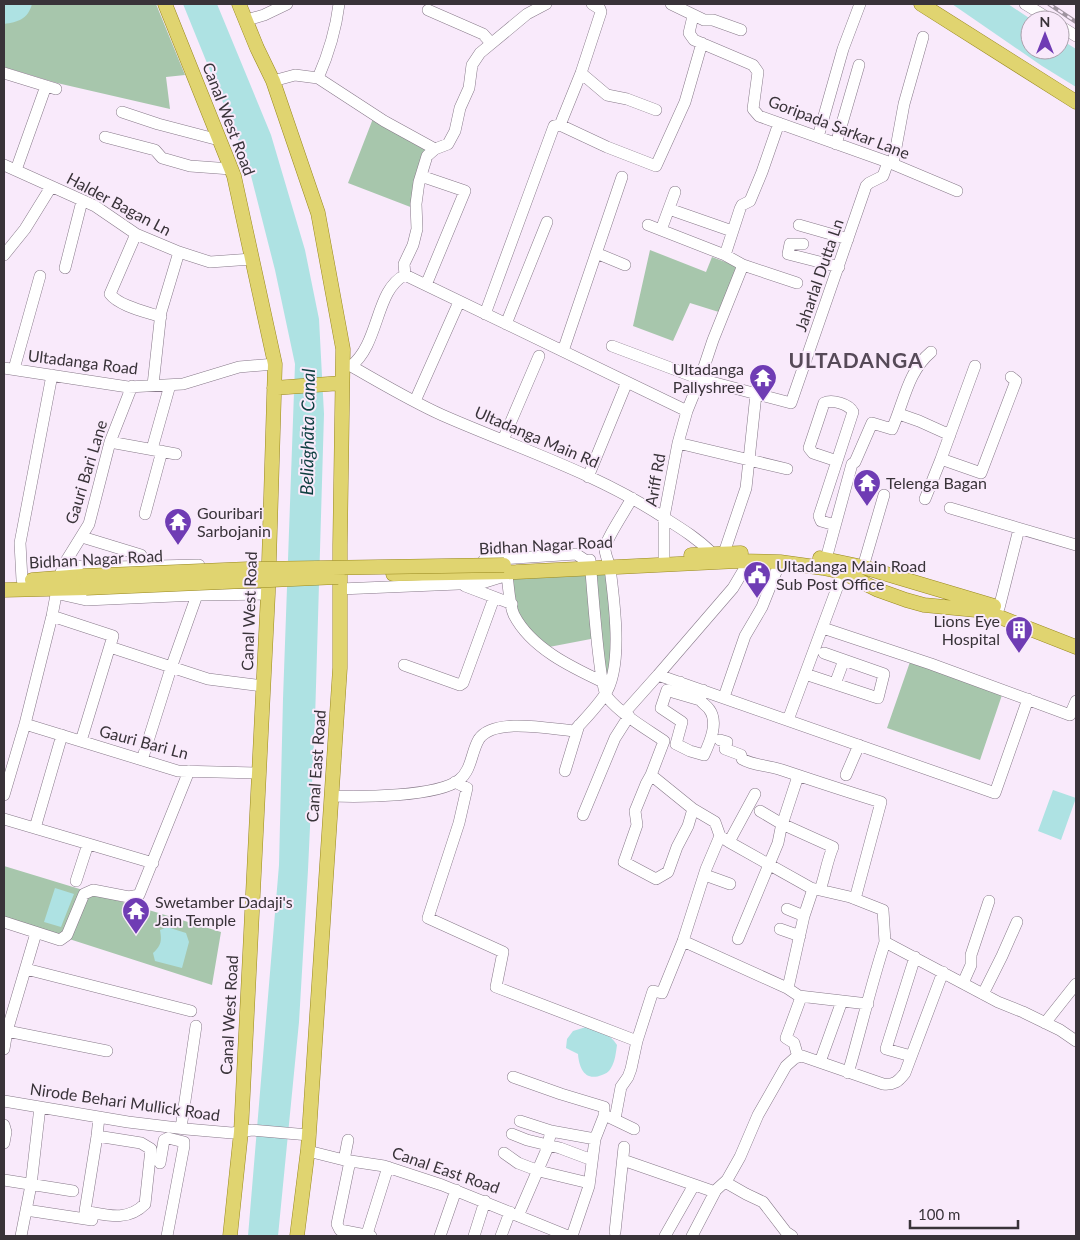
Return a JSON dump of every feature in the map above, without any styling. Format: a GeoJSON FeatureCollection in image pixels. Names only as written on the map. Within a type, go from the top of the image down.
{"type":"FeatureCollection","features":[{"type":"Feature","properties":{"kind":"main road","name":"Canal West Road"},"geometry":{"type":"LineString","coordinates":[[165,4],[231,168],[275,364],[277,388],[259,773],[247,1131],[230,1236]]}},
{"type":"Feature","properties":{"kind":"main road","name":"Canal East Road"},"geometry":{"type":"LineString","coordinates":[[239,4],[257,48],[273,80],[318,212],[347,365],[340,383],[340,668],[304,1135],[308,1151],[298,1236]]}},
{"type":"Feature","properties":{"kind":"main road"},"geometry":{"type":"LineString","coordinates":[[921,4],[1076,102]]}},
{"type":"Feature","properties":{"kind":"main road"},"geometry":{"type":"LineString","coordinates":[[277,388],[340,383]]}},
{"type":"Feature","properties":{"kind":"main road","name":"Bidhan Nagar Road"},"geometry":{"type":"LineString","coordinates":[[609,563],[718,553],[783,554],[826,559],[878,590],[906,600],[976,610],[1076,647]]}},
{"type":"Feature","properties":{"kind":"main road","name":"Bidhan Nagar Road"},"geometry":{"type":"LineString","coordinates":[[84,582],[508,572],[589,563],[780,562],[823,568],[863,567],[999,608],[1076,640]]}},
{"type":"Feature","properties":{"kind":"main road","name":"Bidhan Nagar Road"},"geometry":{"type":"LineString","coordinates":[[84,582],[248,569],[508,572]]}},
{"type":"Feature","properties":{"kind":"main road","name":"Bidhan Nagar Road"},"geometry":{"type":"LineString","coordinates":[[4,581],[58,582]]}},
{"type":"Feature","properties":{"kind":"main road"},"geometry":{"type":"LineString","coordinates":[[4,590],[58,582],[84,582]]}},
{"type":"Feature","properties":{"kind":"street"},"geometry":{"type":"LineString","coordinates":[[247,20],[264,15],[287,4]]}},
{"type":"Feature","properties":{"kind":"street"},"geometry":{"type":"LineString","coordinates":[[318,78],[326,58],[339,4]]}},
{"type":"Feature","properties":{"kind":"street"},"geometry":{"type":"LineString","coordinates":[[405,276],[404,264],[413,245],[416,229],[416,204],[421,176],[428,156],[435,149],[448,144],[455,131],[460,108],[470,88],[472,65],[480,53],[491,43],[527,14],[545,4]]}},
{"type":"Feature","properties":{"kind":"street"},"geometry":{"type":"LineString","coordinates":[[560,125],[581,74],[601,12],[600,9],[592,4]]}},
{"type":"Feature","properties":{"kind":"street"},"geometry":{"type":"LineString","coordinates":[[671,4],[693,16],[704,20],[713,20],[742,30]]}},
{"type":"Feature","properties":{"kind":"street"},"geometry":{"type":"LineString","coordinates":[[818,137],[843,49],[860,4]]}},
{"type":"Feature","properties":{"kind":"street"},"geometry":{"type":"LineString","coordinates":[[428,10],[483,34],[491,43]]}},
{"type":"Feature","properties":{"kind":"street"},"geometry":{"type":"LineString","coordinates":[[486,314],[554,126],[560,125],[656,166],[685,102],[702,43],[694,40],[689,33],[693,16]]}},
{"type":"Feature","properties":{"kind":"street"},"geometry":{"type":"LineString","coordinates":[[890,164],[904,104],[923,37]]}},
{"type":"Feature","properties":{"kind":"street","name":"Goripada Sarkar Lane"},"geometry":{"type":"LineString","coordinates":[[702,43],[753,65],[758,72],[753,109],[759,116],[957,190]]}},
{"type":"Feature","properties":{"kind":"street"},"geometry":{"type":"LineString","coordinates":[[836,144],[859,65]]}},
{"type":"Feature","properties":{"kind":"street"},"geometry":{"type":"LineString","coordinates":[[4,73],[51,87],[16,170]]}},
{"type":"Feature","properties":{"kind":"street"},"geometry":{"type":"LineString","coordinates":[[581,74],[610,96],[627,99],[656,110]]}},
{"type":"Feature","properties":{"kind":"street"},"geometry":{"type":"LineString","coordinates":[[273,80],[295,75],[318,78],[384,121],[435,149]]}},
{"type":"Feature","properties":{"kind":"street"},"geometry":{"type":"LineString","coordinates":[[122,112],[158,124],[219,140]]}},
{"type":"Feature","properties":{"kind":"street"},"geometry":{"type":"LineString","coordinates":[[724,255],[742,205],[750,201],[762,172],[779,122]]}},
{"type":"Feature","properties":{"kind":"street"},"geometry":{"type":"LineString","coordinates":[[105,137],[155,150],[162,158],[190,166],[231,168]]}},
{"type":"Feature","properties":{"kind":"street","name":"Jaharlal Dutta Ln"},"geometry":{"type":"LineString","coordinates":[[612,346],[700,379],[791,403],[866,186],[884,176],[890,164]]}},
{"type":"Feature","properties":{"kind":"street","name":"Halder Bagan Ln"},"geometry":{"type":"LineString","coordinates":[[4,165],[95,206],[136,234],[179,252],[210,262],[252,259]]}},
{"type":"Feature","properties":{"kind":"street"},"geometry":{"type":"LineString","coordinates":[[421,176],[465,192],[426,285]]}},
{"type":"Feature","properties":{"kind":"street"},"geometry":{"type":"LineString","coordinates":[[563,352],[622,177]]}},
{"type":"Feature","properties":{"kind":"street"},"geometry":{"type":"LineString","coordinates":[[4,255],[25,229],[51,187]]}},
{"type":"Feature","properties":{"kind":"street"},"geometry":{"type":"LineString","coordinates":[[661,230],[675,192]]}},
{"type":"Feature","properties":{"kind":"street"},"geometry":{"type":"LineString","coordinates":[[65,268],[82,201]]}},
{"type":"Feature","properties":{"kind":"street"},"geometry":{"type":"LineString","coordinates":[[669,209],[732,231]]}},
{"type":"Feature","properties":{"kind":"street"},"geometry":{"type":"LineString","coordinates":[[506,324],[547,222]]}},
{"type":"Feature","properties":{"kind":"street"},"geometry":{"type":"LineString","coordinates":[[648,225],[724,255],[743,265],[797,283]]}},
{"type":"Feature","properties":{"kind":"street"},"geometry":{"type":"LineString","coordinates":[[800,225],[848,239]]}},
{"type":"Feature","properties":{"kind":"street"},"geometry":{"type":"LineString","coordinates":[[136,234],[110,294],[129,306],[161,317]]}},
{"type":"Feature","properties":{"kind":"street"},"geometry":{"type":"LineString","coordinates":[[802,244],[790,244],[788,254],[838,267]]}},
{"type":"Feature","properties":{"kind":"street"},"geometry":{"type":"LineString","coordinates":[[153,385],[161,317],[179,252]]}},
{"type":"Feature","properties":{"kind":"street"},"geometry":{"type":"LineString","coordinates":[[596,253],[625,265]]}},
{"type":"Feature","properties":{"kind":"street","name":"Ariff Rd"},"geometry":{"type":"LineString","coordinates":[[664,557],[664,517],[678,443],[687,411],[743,265]]}},
{"type":"Feature","properties":{"kind":"street"},"geometry":{"type":"LineString","coordinates":[[9,368],[40,276]]}},
{"type":"Feature","properties":{"kind":"street"},"geometry":{"type":"LineString","coordinates":[[347,365],[360,359],[371,339],[385,299],[397,280],[405,276],[687,411]]}},
{"type":"Feature","properties":{"kind":"street"},"geometry":{"type":"LineString","coordinates":[[415,401],[459,302]]}},
{"type":"Feature","properties":{"kind":"street"},"geometry":{"type":"LineString","coordinates":[[826,559],[852,464],[855,462],[872,423],[892,428],[899,414],[907,384],[916,373],[922,360],[931,352]]}},
{"type":"Feature","properties":{"kind":"street"},"geometry":{"type":"LineString","coordinates":[[503,440],[539,356]]}},
{"type":"Feature","properties":{"kind":"street","name":"Ultadanga Road"},"geometry":{"type":"LineString","coordinates":[[9,368],[132,386],[183,384],[239,367],[275,364]]}},
{"type":"Feature","properties":{"kind":"street","name":"Ultadanga Main Rd"},"geometry":{"type":"LineString","coordinates":[[347,365],[441,414],[588,477],[632,498],[718,553]]}},
{"type":"Feature","properties":{"kind":"street"},"geometry":{"type":"LineString","coordinates":[[925,499],[942,459],[976,366]]}},
{"type":"Feature","properties":{"kind":"street"},"geometry":{"type":"LineString","coordinates":[[22,580],[20,543],[52,375]]}},
{"type":"Feature","properties":{"kind":"street"},"geometry":{"type":"LineString","coordinates":[[942,459],[981,473],[1016,381],[1011,377]]}},
{"type":"Feature","properties":{"kind":"street"},"geometry":{"type":"LineString","coordinates":[[588,477],[627,382]]}},
{"type":"Feature","properties":{"kind":"street"},"geometry":{"type":"LineString","coordinates":[[145,514],[170,384]]}},
{"type":"Feature","properties":{"kind":"street","name":"Gauri Bari Lane"},"geometry":{"type":"LineString","coordinates":[[4,795],[25,724],[52,616],[58,582],[89,524],[110,442],[132,386]]}},
{"type":"Feature","properties":{"kind":"street"},"geometry":{"type":"LineString","coordinates":[[718,553],[746,488],[756,394]]}},
{"type":"Feature","properties":{"kind":"street"},"geometry":{"type":"LineString","coordinates":[[835,525],[821,521],[819,516],[853,412],[850,407],[827,401],[824,403],[809,448],[813,453],[837,460]]}},
{"type":"Feature","properties":{"kind":"street"},"geometry":{"type":"LineString","coordinates":[[899,414],[950,435]]}},
{"type":"Feature","properties":{"kind":"street"},"geometry":{"type":"LineString","coordinates":[[110,442],[176,454]]}},
{"type":"Feature","properties":{"kind":"street"},"geometry":{"type":"LineString","coordinates":[[678,443],[787,469]]}},
{"type":"Feature","properties":{"kind":"street"},"geometry":{"type":"LineString","coordinates":[[863,567],[884,495]]}},
{"type":"Feature","properties":{"kind":"street"},"geometry":{"type":"LineString","coordinates":[[331,796],[376,796],[420,792],[460,780],[468,768],[479,740],[487,730],[526,726],[574,731],[605,695],[612,679],[617,646],[609,563],[605,547],[632,498]]}},
{"type":"Feature","properties":{"kind":"street"},"geometry":{"type":"LineString","coordinates":[[950,508],[1076,545]]}},
{"type":"Feature","properties":{"kind":"street"},"geometry":{"type":"LineString","coordinates":[[999,608],[1019,528]]}},
{"type":"Feature","properties":{"kind":"street"},"geometry":{"type":"LineString","coordinates":[[82,537],[141,555]]}},
{"type":"Feature","properties":{"kind":"street"},"geometry":{"type":"LineString","coordinates":[[340,563],[480,560],[576,554],[589,563],[605,695],[664,741],[635,810],[637,825],[624,862],[656,879],[668,872],[677,847],[688,826],[692,809]]}},
{"type":"Feature","properties":{"kind":"street"},"geometry":{"type":"LineString","coordinates":[[583,815],[627,714],[733,588],[744,574],[749,561]]}},
{"type":"Feature","properties":{"kind":"street"},"geometry":{"type":"LineString","coordinates":[[724,697],[745,636],[762,607],[780,562]]}},
{"type":"Feature","properties":{"kind":"street"},"geometry":{"type":"LineString","coordinates":[[58,582],[114,567],[269,563]]}},
{"type":"Feature","properties":{"kind":"street"},"geometry":{"type":"LineString","coordinates":[[788,720],[823,628],[843,568]]}},
{"type":"Feature","properties":{"kind":"street"},"geometry":{"type":"LineString","coordinates":[[340,589],[482,583],[508,572],[514,614],[528,635],[554,656],[603,682]]}},
{"type":"Feature","properties":{"kind":"street"},"geometry":{"type":"LineString","coordinates":[[58,582],[86,600],[268,594]]}},
{"type":"Feature","properties":{"kind":"street"},"geometry":{"type":"LineString","coordinates":[[458,584],[512,604]]}},
{"type":"Feature","properties":{"kind":"street"},"geometry":{"type":"LineString","coordinates":[[142,760],[171,668],[197,595]]}},
{"type":"Feature","properties":{"kind":"street"},"geometry":{"type":"LineString","coordinates":[[404,665],[460,685],[463,683],[494,598]]}},
{"type":"Feature","properties":{"kind":"street"},"geometry":{"type":"LineString","coordinates":[[52,616],[110,634],[113,639],[81,741]]}},
{"type":"Feature","properties":{"kind":"street"},"geometry":{"type":"LineString","coordinates":[[823,628],[1070,715],[1076,701]]}},
{"type":"Feature","properties":{"kind":"street"},"geometry":{"type":"LineString","coordinates":[[110,647],[208,680],[263,686]]}},
{"type":"Feature","properties":{"kind":"street"},"geometry":{"type":"LineString","coordinates":[[805,674],[878,698],[884,674],[824,653]]}},
{"type":"Feature","properties":{"kind":"street"},"geometry":{"type":"LineString","coordinates":[[835,684],[844,660]]}},
{"type":"Feature","properties":{"kind":"street"},"geometry":{"type":"LineString","coordinates":[[658,675],[678,687],[701,695],[724,697],[995,793],[1028,699]]}},
{"type":"Feature","properties":{"kind":"street"},"geometry":{"type":"LineString","coordinates":[[678,687],[667,690],[661,708],[682,722],[676,744],[704,755],[710,742],[713,726],[710,710],[701,695]]}},
{"type":"Feature","properties":{"kind":"street","name":"Gauri Bari Ln"},"geometry":{"type":"LineString","coordinates":[[25,724],[178,771],[259,773]]}},
{"type":"Feature","properties":{"kind":"street"},"geometry":{"type":"LineString","coordinates":[[565,771],[579,725]]}},
{"type":"Feature","properties":{"kind":"street"},"geometry":{"type":"LineString","coordinates":[[35,828],[62,735]]}},
{"type":"Feature","properties":{"kind":"street"},"geometry":{"type":"LineString","coordinates":[[720,740],[726,742],[725,749],[741,755],[742,759],[752,764],[767,766],[881,802],[855,899]]}},
{"type":"Feature","properties":{"kind":"street"},"geometry":{"type":"LineString","coordinates":[[846,775],[859,745]]}},
{"type":"Feature","properties":{"kind":"street"},"geometry":{"type":"LineString","coordinates":[[4,922],[60,940],[67,935],[84,894],[93,890],[129,898],[140,894],[189,771]]}},
{"type":"Feature","properties":{"kind":"street"},"geometry":{"type":"LineString","coordinates":[[651,775],[692,809],[715,822],[725,839],[817,890],[855,899],[883,910],[885,942],[848,1073]]}},
{"type":"Feature","properties":{"kind":"street"},"geometry":{"type":"LineString","coordinates":[[738,939],[778,843],[782,824],[798,776]]}},
{"type":"Feature","properties":{"kind":"street"},"geometry":{"type":"LineString","coordinates":[[454,782],[467,788],[459,823],[428,918],[503,952],[496,987],[637,1041]]}},
{"type":"Feature","properties":{"kind":"street"},"geometry":{"type":"LineString","coordinates":[[572,1236],[589,1183],[595,1139],[609,1117],[620,1087],[628,1077],[653,991],[662,994],[683,941],[705,875],[725,839],[756,794]]}},
{"type":"Feature","properties":{"kind":"street"},"geometry":{"type":"LineString","coordinates":[[760,811],[782,824],[833,847],[826,863],[825,875],[804,916],[788,988]]}},
{"type":"Feature","properties":{"kind":"street"},"geometry":{"type":"LineString","coordinates":[[4,819],[153,863]]}},
{"type":"Feature","properties":{"kind":"street"},"geometry":{"type":"LineString","coordinates":[[76,881],[88,844]]}},
{"type":"Feature","properties":{"kind":"street"},"geometry":{"type":"LineString","coordinates":[[705,875],[730,884]]}},
{"type":"Feature","properties":{"kind":"street"},"geometry":{"type":"LineString","coordinates":[[963,982],[971,965],[971,955],[988,901]]}},
{"type":"Feature","properties":{"kind":"street"},"geometry":{"type":"LineString","coordinates":[[787,909],[804,916]]}},
{"type":"Feature","properties":{"kind":"street"},"geometry":{"type":"LineString","coordinates":[[983,994],[1017,922]]}},
{"type":"Feature","properties":{"kind":"street"},"geometry":{"type":"LineString","coordinates":[[780,929],[800,936]]}},
{"type":"Feature","properties":{"kind":"street"},"geometry":{"type":"LineString","coordinates":[[4,1049],[7,1031],[36,933]]}},
{"type":"Feature","properties":{"kind":"street"},"geometry":{"type":"LineString","coordinates":[[683,941],[788,988],[799,996],[868,1004]]}},
{"type":"Feature","properties":{"kind":"street"},"geometry":{"type":"LineString","coordinates":[[885,942],[983,994],[1045,1023],[1076,1041]]}},
{"type":"Feature","properties":{"kind":"street"},"geometry":{"type":"LineString","coordinates":[[911,1056],[886,1049],[915,957]]}},
{"type":"Feature","properties":{"kind":"street"},"geometry":{"type":"LineString","coordinates":[[26,969],[191,1011]]}},
{"type":"Feature","properties":{"kind":"street"},"geometry":{"type":"LineString","coordinates":[[692,1236],[714,1192],[725,1182],[740,1157],[758,1114],[786,1066],[795,1058],[802,1056],[883,1084],[892,1085],[899,1081],[905,1073],[943,972]]}},
{"type":"Feature","properties":{"kind":"street"},"geometry":{"type":"LineString","coordinates":[[1045,1023],[1076,984]]}},
{"type":"Feature","properties":{"kind":"street"},"geometry":{"type":"LineString","coordinates":[[798,1057],[794,1043],[786,1038],[800,1000],[799,996]]}},
{"type":"Feature","properties":{"kind":"street"},"geometry":{"type":"LineString","coordinates":[[820,1062],[842,1001]]}},
{"type":"Feature","properties":{"kind":"street"},"geometry":{"type":"LineString","coordinates":[[160,1163],[164,1140],[176,1131],[196,1026]]}},
{"type":"Feature","properties":{"kind":"street"},"geometry":{"type":"LineString","coordinates":[[7,1031],[107,1051]]}},
{"type":"Feature","properties":{"kind":"street"},"geometry":{"type":"LineString","coordinates":[[513,1077],[604,1107],[609,1117],[634,1129]]}},
{"type":"Feature","properties":{"kind":"street","name":"Nirode Behari Mullick Road"},"geometry":{"type":"LineString","coordinates":[[4,1101],[40,1107],[99,1124],[176,1131],[232,1133],[247,1131],[304,1135]]}},
{"type":"Feature","properties":{"kind":"street"},"geometry":{"type":"LineString","coordinates":[[21,1236],[31,1185],[40,1107]]}},
{"type":"Feature","properties":{"kind":"street"},"geometry":{"type":"LineString","coordinates":[[520,1121],[551,1131],[595,1139]]}},
{"type":"Feature","properties":{"kind":"street"},"geometry":{"type":"LineString","coordinates":[[99,1124],[151,1149],[144,1204],[138,1211],[129,1216],[116,1217],[85,1211],[99,1124]]}},
{"type":"Feature","properties":{"kind":"street"},"geometry":{"type":"LineString","coordinates":[[4,1125],[6,1132],[4,1143]]}},
{"type":"Feature","properties":{"kind":"street"},"geometry":{"type":"LineString","coordinates":[[168,1236],[184,1146],[184,1142],[176,1131]]}},
{"type":"Feature","properties":{"kind":"street"},"geometry":{"type":"LineString","coordinates":[[176,1131],[184,1142]]}},
{"type":"Feature","properties":{"kind":"street"},"geometry":{"type":"LineString","coordinates":[[501,1236],[539,1171],[551,1131]]}},
{"type":"Feature","properties":{"kind":"street"},"geometry":{"type":"LineString","coordinates":[[512,1134],[592,1160]]}},
{"type":"Feature","properties":{"kind":"street"},"geometry":{"type":"LineString","coordinates":[[348,1140],[347,1160],[337,1224],[340,1230],[369,1235],[388,1167]]}},
{"type":"Feature","properties":{"kind":"street"},"geometry":{"type":"LineString","coordinates":[[615,1232],[624,1147]]}},
{"type":"Feature","properties":{"kind":"street","name":"Canal East Road"},"geometry":{"type":"LineString","coordinates":[[308,1151],[388,1167],[485,1201],[568,1236]]}},
{"type":"Feature","properties":{"kind":"street"},"geometry":{"type":"LineString","coordinates":[[504,1153],[518,1163],[539,1171],[589,1183]]}},
{"type":"Feature","properties":{"kind":"street"},"geometry":{"type":"LineString","coordinates":[[623,1160],[714,1192]]}},
{"type":"Feature","properties":{"kind":"street"},"geometry":{"type":"LineString","coordinates":[[4,1180],[72,1191]]}},
{"type":"Feature","properties":{"kind":"street"},"geometry":{"type":"LineString","coordinates":[[725,1182],[763,1202],[786,1232],[792,1236]]}},
{"type":"Feature","properties":{"kind":"street"},"geometry":{"type":"LineString","coordinates":[[665,1236],[694,1185]]}},
{"type":"Feature","properties":{"kind":"street"},"geometry":{"type":"LineString","coordinates":[[440,1236],[456,1190]]}},
{"type":"Feature","properties":{"kind":"street"},"geometry":{"type":"LineString","coordinates":[[474,1236],[485,1201]]}},
{"type":"Feature","properties":{"kind":"street"},"geometry":{"type":"LineString","coordinates":[[26,1210],[92,1220]]}},
{"type":"Feature","properties":{"kind":"shaded area"},"geometry":{"type":"Polygon","coordinates":[[[4,4],[156,4],[185,75],[166,77],[170,109],[57,83],[4,67],[4,4]]]}},
{"type":"Feature","properties":{"kind":"shaded area"},"geometry":{"type":"Polygon","coordinates":[[[374,116],[430,149],[413,208],[348,183],[374,116]]]}},
{"type":"Feature","properties":{"kind":"shaded area"},"geometry":{"type":"Polygon","coordinates":[[[650,250],[706,272],[712,257],[739,267],[722,313],[690,303],[673,341],[633,326],[650,250]]]}},
{"type":"Feature","properties":{"kind":"shaded area"},"geometry":{"type":"Polygon","coordinates":[[[608,568],[615,640],[606,688],[594,569],[608,568]]]}},
{"type":"Feature","properties":{"kind":"shaded area"},"geometry":{"type":"Polygon","coordinates":[[[589,570],[596,638],[549,647],[530,632],[518,611],[511,577],[589,570]]]}},
{"type":"Feature","properties":{"kind":"shaded area"},"geometry":{"type":"Polygon","coordinates":[[[911,659],[1003,692],[980,760],[887,728],[911,659]]]}},
{"type":"Feature","properties":{"kind":"shaded area"},"geometry":{"type":"Polygon","coordinates":[[[4,866],[221,932],[212,985],[4,918],[4,866]]]}},
{"type":"Feature","properties":{"kind":"water"},"geometry":{"type":"Polygon","coordinates":[[[4,4],[32,4],[28,13],[22,19],[4,24],[4,4]]]}},
{"type":"Feature","properties":{"kind":"water","name":"Beliāghāta Canal"},"geometry":{"type":"Polygon","coordinates":[[[183,4],[217,4],[271,135],[305,250],[319,319],[324,414],[315,720],[299,1022],[278,1236],[248,1236],[279,865],[295,364],[275,270],[248,164],[183,4]]]}},
{"type":"Feature","properties":{"kind":"water"},"geometry":{"type":"Polygon","coordinates":[[[952,4],[1008,4],[1020,12],[1020,51],[952,4]]]}},
{"type":"Feature","properties":{"kind":"water"},"geometry":{"type":"Polygon","coordinates":[[[1070,45],[1076,49],[1076,87],[1033,60],[1070,60],[1070,45]]]}},
{"type":"Feature","properties":{"kind":"water"},"geometry":{"type":"Polygon","coordinates":[[[1053,790],[1076,798],[1061,840],[1038,831],[1053,790]]]}},
{"type":"Feature","properties":{"kind":"water"},"geometry":{"type":"Polygon","coordinates":[[[55,888],[74,894],[61,927],[44,922],[55,888]]]}},
{"type":"Feature","properties":{"kind":"water"},"geometry":{"type":"Polygon","coordinates":[[[167,927],[186,933],[189,942],[182,968],[155,961],[153,953],[160,943],[160,930],[167,927]]]}},
{"type":"Feature","properties":{"kind":"water"},"geometry":{"type":"Polygon","coordinates":[[[586,1027],[604,1032],[617,1045],[612,1066],[606,1073],[596,1077],[587,1075],[582,1069],[578,1054],[566,1048],[567,1039],[573,1031],[586,1027]]]}},
{"type":"Feature","properties":{"kind":"railway"},"geometry":{"type":"LineString","coordinates":[[1049,4],[1076,22]]}},
{"type":"Feature","properties":{"kind":"place","name":"Ultadanga Pallyshree"},"geometry":{"type":"Point","coordinates":[763,402]}},
{"type":"Feature","properties":{"kind":"place","name":"Telenga Bagan"},"geometry":{"type":"Point","coordinates":[867,507]}},
{"type":"Feature","properties":{"kind":"place","name":"Gouribari Sarbojanin"},"geometry":{"type":"Point","coordinates":[178,546]}},
{"type":"Feature","properties":{"kind":"place","name":"Ultadanga Main Road Sub Post Office"},"geometry":{"type":"Point","coordinates":[757,599]}},
{"type":"Feature","properties":{"kind":"place","name":"Lions Eye Hospital"},"geometry":{"type":"Point","coordinates":[1019,654]}},
{"type":"Feature","properties":{"kind":"place","name":"Swetamber Dadaji's Jain Temple"},"geometry":{"type":"Point","coordinates":[136,935]}},
{"type":"Feature","properties":{"kind":"district","name":"ULTADANGA"},"geometry":{"type":"Point","coordinates":[856,361]}}]}
